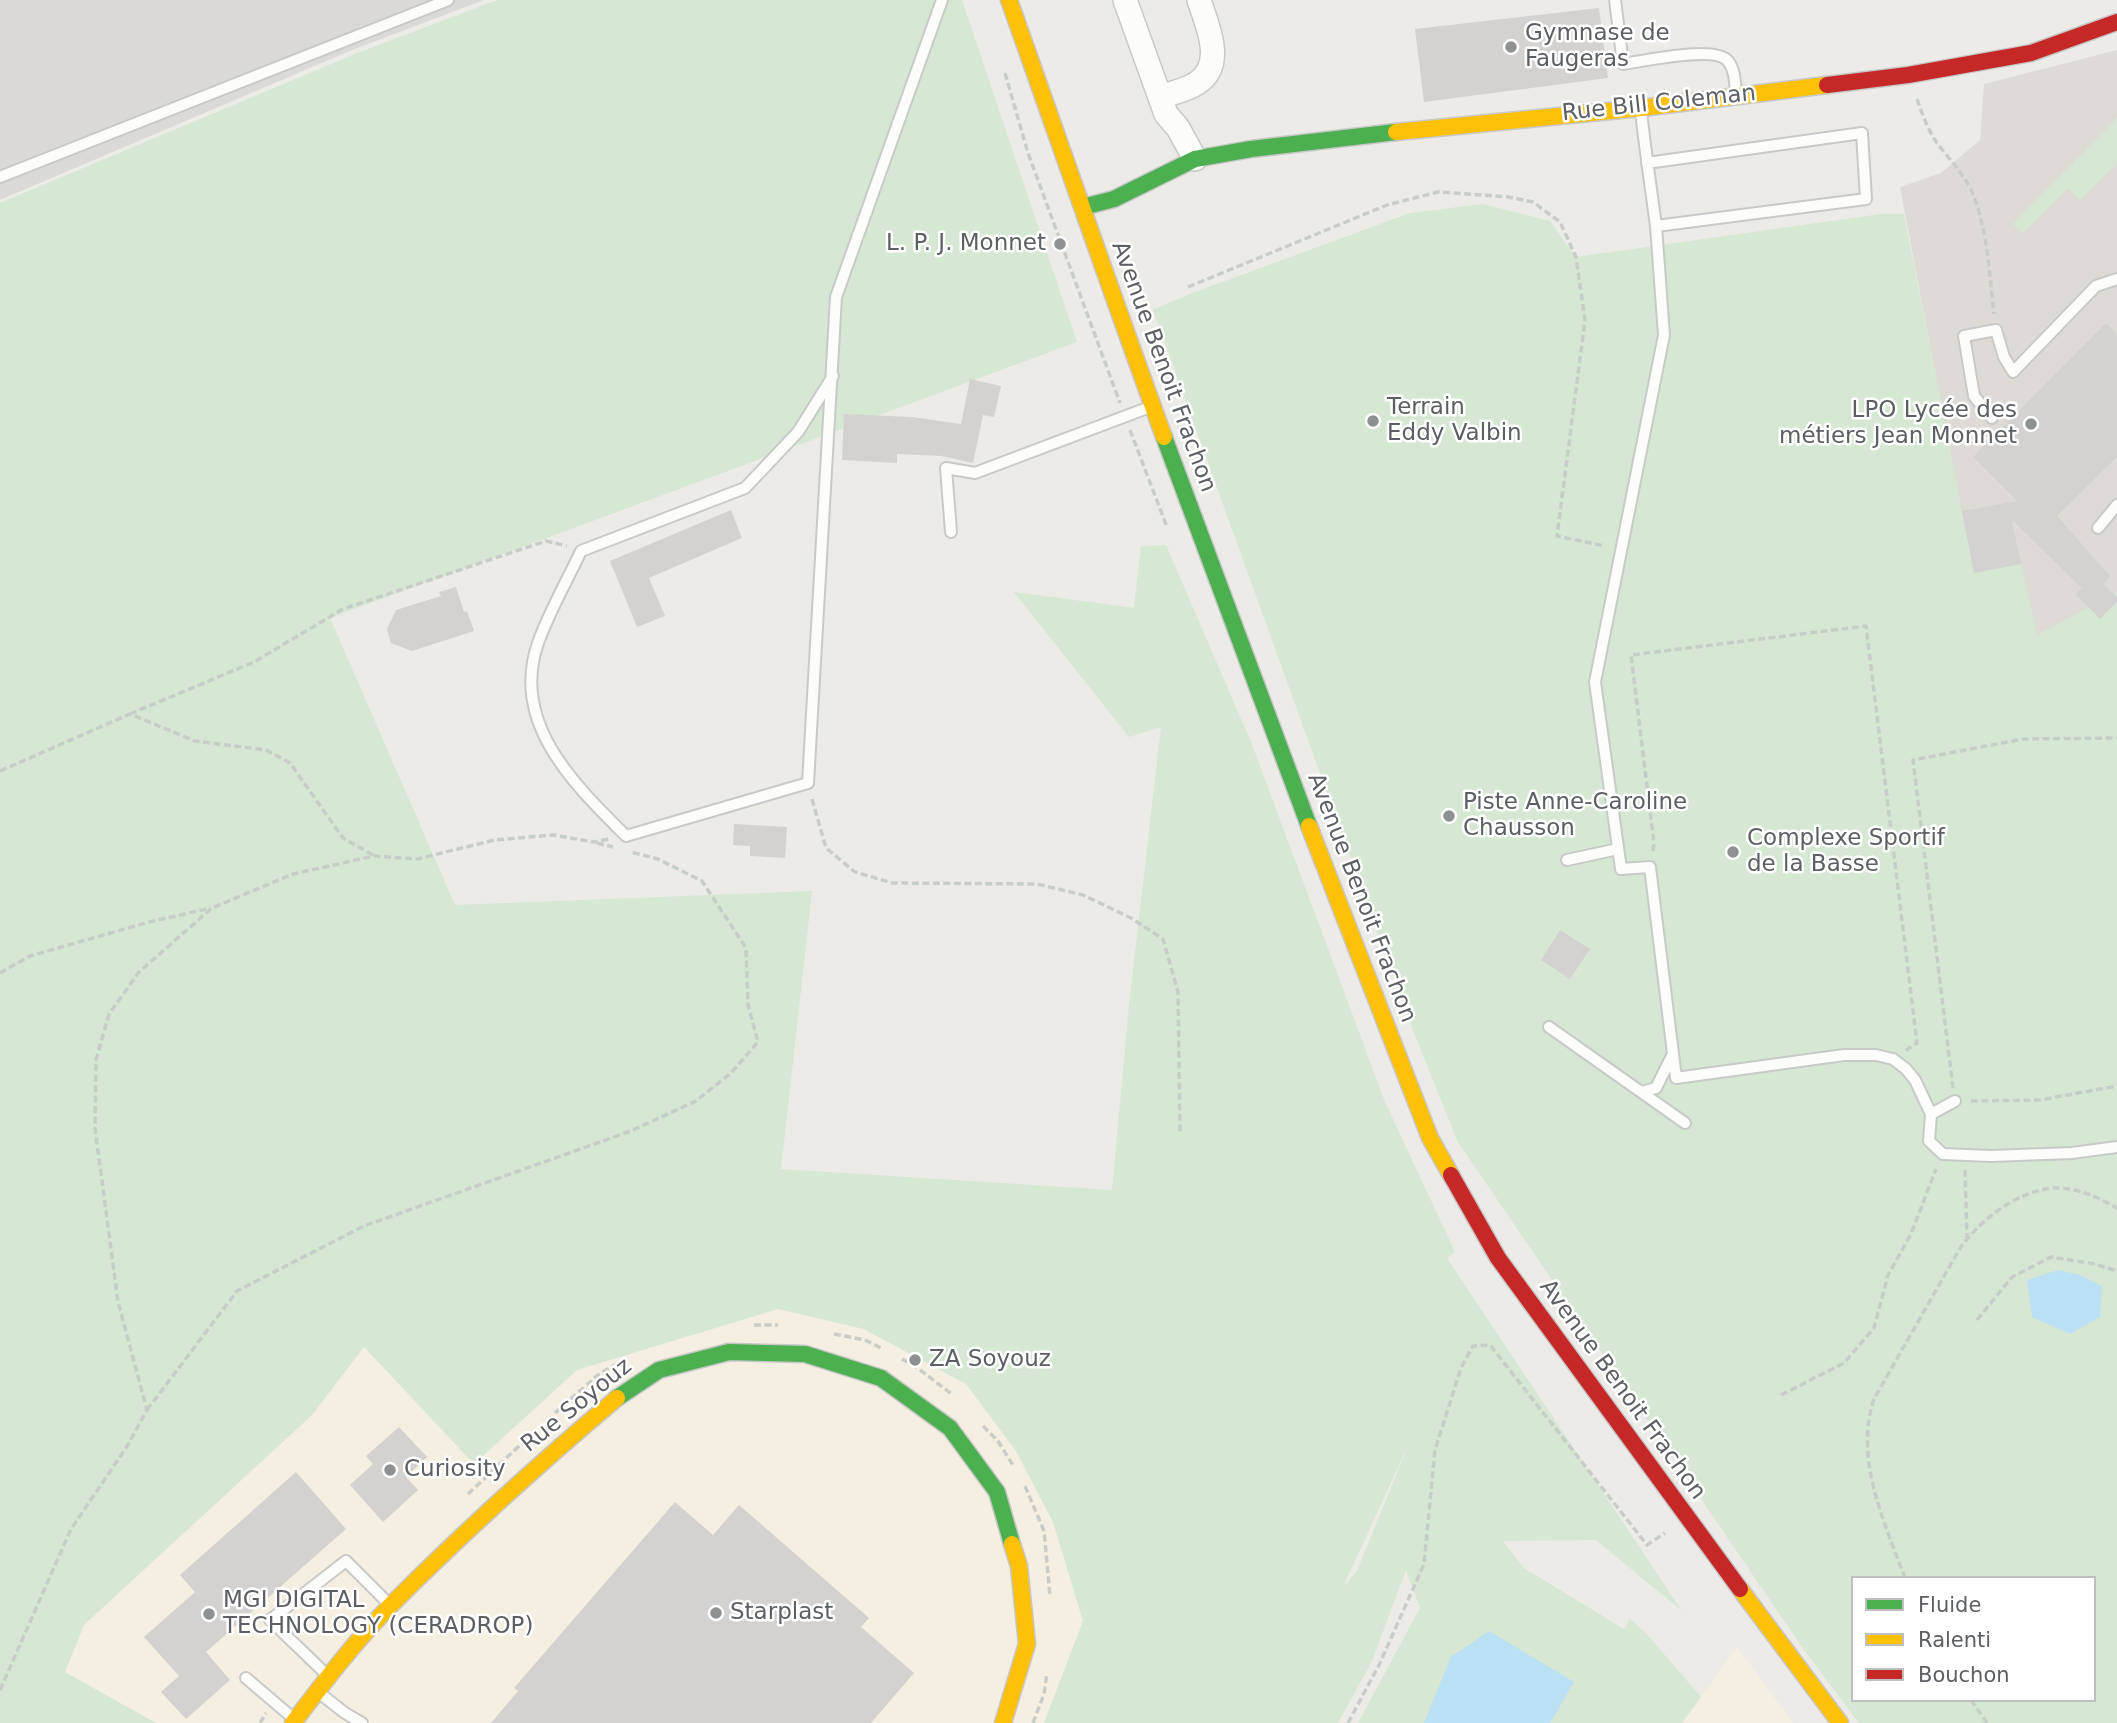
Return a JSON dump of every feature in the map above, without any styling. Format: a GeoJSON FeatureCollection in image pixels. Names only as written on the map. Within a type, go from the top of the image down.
{"type":"FeatureCollection","features":[{"type":"Feature","properties":{"kind":"street","name":"Avenue Benoit Frachon"},"geometry":{"type":"LineString","coordinates":[[1009,0],[1093,242],[1264,709],[1430,1138],[1498,1258],[1840,1723]]}},
{"type":"Feature","properties":{"kind":"street"},"geometry":{"type":"LineString","coordinates":[[1125,0],[1166,114],[1178,128],[1195,159]]}},
{"type":"Feature","properties":{"kind":"street"},"geometry":{"type":"LineString","coordinates":[[1160,97],[1196,84],[1207,75],[1212,62],[1213,47],[1199,0]]}},
{"type":"Feature","properties":{"kind":"street","name":"Rue Bill Coleman"},"geometry":{"type":"LineString","coordinates":[[1083,207],[1114,199],[1195,159],[1251,149],[1455,125],[1641,108],[1908,75],[2031,52],[2117,22]]}},
{"type":"Feature","properties":{"kind":"street","name":"Rue Soyouz"},"geometry":{"type":"LineString","coordinates":[[295,1721],[328,1677],[391,1605],[561,1445],[618,1398],[659,1370],[729,1352],[805,1354],[881,1378],[950,1428],[998,1492],[1019,1566],[1027,1644],[1003,1723]]}},
{"type":"Feature","properties":{"kind":"lane"},"geometry":{"type":"LineString","coordinates":[[0,177],[448,0]]}},
{"type":"Feature","properties":{"kind":"lane"},"geometry":{"type":"LineString","coordinates":[[833,376],[798,432],[745,488],[583,550],[537,644],[530,687],[541,732],[561,765],[626,836],[808,783],[833,376],[836,297],[942,0]]}},
{"type":"Feature","properties":{"kind":"lane"},"geometry":{"type":"LineString","coordinates":[[1615,0],[1623,64],[1700,53],[1720,55],[1727,60],[1734,73],[1736,96]]}},
{"type":"Feature","properties":{"kind":"lane"},"geometry":{"type":"LineString","coordinates":[[1641,108],[1656,226],[1664,335],[1595,682],[1621,869],[1650,867],[1676,1077],[1844,1055],[1876,1055],[1893,1059],[1915,1080],[1931,1114],[1929,1141],[1943,1154],[1964,1156],[2072,1153],[2117,1147]]}},
{"type":"Feature","properties":{"kind":"lane"},"geometry":{"type":"LineString","coordinates":[[1647,163],[1862,133],[1866,199],[1656,226]]}},
{"type":"Feature","properties":{"kind":"lane"},"geometry":{"type":"LineString","coordinates":[[1992,418],[1974,396],[1964,336],[1996,330],[2004,357],[2013,372],[2096,286],[2117,279]]}},
{"type":"Feature","properties":{"kind":"lane"},"geometry":{"type":"LineString","coordinates":[[951,532],[946,468],[975,473],[1153,406]]}},
{"type":"Feature","properties":{"kind":"lane"},"geometry":{"type":"LineString","coordinates":[[2098,528],[2117,505]]}},
{"type":"Feature","properties":{"kind":"lane"},"geometry":{"type":"LineString","coordinates":[[1567,860],[1618,849]]}},
{"type":"Feature","properties":{"kind":"lane"},"geometry":{"type":"LineString","coordinates":[[1549,1027],[1685,1123]]}},
{"type":"Feature","properties":{"kind":"lane"},"geometry":{"type":"LineString","coordinates":[[1642,1092],[1656,1087],[1673,1054]]}},
{"type":"Feature","properties":{"kind":"lane"},"geometry":{"type":"LineString","coordinates":[[1931,1114],[1955,1101]]}},
{"type":"Feature","properties":{"kind":"lane"},"geometry":{"type":"LineString","coordinates":[[328,1677],[270,1620],[346,1561],[391,1605]]}},
{"type":"Feature","properties":{"kind":"lane"},"geometry":{"type":"LineString","coordinates":[[246,1678],[295,1721]]}},
{"type":"Feature","properties":{"kind":"lane"},"geometry":{"type":"LineString","coordinates":[[317,1691],[362,1723]]}},
{"type":"Feature","properties":{"kind":"path"},"geometry":{"type":"LineString","coordinates":[[1908,75],[1925,123],[1971,191],[1984,231],[1996,330]]}},
{"type":"Feature","properties":{"kind":"path"},"geometry":{"type":"LineString","coordinates":[[1188,288],[1387,205],[1438,192],[1508,197],[1533,202],[1560,222],[1576,257],[1585,320],[1557,536],[1621,550]]}},
{"type":"Feature","properties":{"kind":"path"},"geometry":{"type":"LineString","coordinates":[[0,771],[254,662],[344,609],[546,541],[583,550]]}},
{"type":"Feature","properties":{"kind":"path"},"geometry":{"type":"LineString","coordinates":[[1650,867],[1654,843],[1631,655],[1866,626],[1917,1043],[1893,1059]]}},
{"type":"Feature","properties":{"kind":"path"},"geometry":{"type":"LineString","coordinates":[[130,714],[195,741],[266,750],[290,763],[343,838],[374,856]]}},
{"type":"Feature","properties":{"kind":"path"},"geometry":{"type":"LineString","coordinates":[[2117,738],[2023,739],[1913,760],[1955,1101],[2040,1100],[2117,1086]]}},
{"type":"Feature","properties":{"kind":"path"},"geometry":{"type":"LineString","coordinates":[[808,783],[826,848],[855,872],[892,883],[1037,884],[1083,895],[1131,918],[1163,939],[1178,992],[1180,1134]]}},
{"type":"Feature","properties":{"kind":"path"},"geometry":{"type":"LineString","coordinates":[[0,973],[30,956],[149,922],[212,908],[293,874],[374,856],[416,859],[495,840],[553,835],[594,842],[658,859],[702,881],[746,948],[748,1005],[758,1042],[731,1073],[696,1101],[631,1131],[363,1226],[237,1290],[148,1410],[71,1529],[0,1690]]}},
{"type":"Feature","properties":{"kind":"path"},"geometry":{"type":"LineString","coordinates":[[594,842],[626,836]]}},
{"type":"Feature","properties":{"kind":"path"},"geometry":{"type":"LineString","coordinates":[[148,1410],[118,1302],[95,1128],[96,1060],[109,1014],[139,972],[212,908]]}},
{"type":"Feature","properties":{"kind":"path"},"geometry":{"type":"LineString","coordinates":[[1781,1395],[1844,1363],[1874,1328],[1888,1275],[1912,1234],[1943,1154]]}},
{"type":"Feature","properties":{"kind":"path"},"geometry":{"type":"LineString","coordinates":[[1964,1156],[1967,1238]]}},
{"type":"Feature","properties":{"kind":"path"},"geometry":{"type":"LineString","coordinates":[[1904,1576],[1884,1522],[1868,1465],[1868,1417],[1874,1399],[1967,1238],[1989,1217],[2021,1196],[2058,1188],[2090,1194],[2117,1208]]}},
{"type":"Feature","properties":{"kind":"path"},"geometry":{"type":"LineString","coordinates":[[1977,1320],[2012,1277],[2051,1257],[2095,1264],[2117,1271]]}},
{"type":"Feature","properties":{"kind":"path"},"geometry":{"type":"LineString","coordinates":[[750,1325],[790,1327]]}},
{"type":"Feature","properties":{"kind":"path"},"geometry":{"type":"LineString","coordinates":[[829,1333],[865,1340],[885,1350]]}},
{"type":"Feature","properties":{"kind":"path"},"geometry":{"type":"LineString","coordinates":[[1348,1723],[1380,1663],[1423,1564],[1435,1450],[1461,1368],[1473,1346],[1490,1345],[1647,1545],[1670,1530]]}},
{"type":"Feature","properties":{"kind":"path"},"geometry":{"type":"LineString","coordinates":[[895,1356],[915,1366],[957,1399]]}},
{"type":"Feature","properties":{"kind":"path"},"geometry":{"type":"LineString","coordinates":[[550,1418],[599,1374],[622,1360]]}},
{"type":"Feature","properties":{"kind":"path"},"geometry":{"type":"LineString","coordinates":[[982,1424],[999,1441],[1018,1474]]}},
{"type":"Feature","properties":{"kind":"path"},"geometry":{"type":"LineString","coordinates":[[463,1499],[540,1426]]}},
{"type":"Feature","properties":{"kind":"path"},"geometry":{"type":"LineString","coordinates":[[1024,1485],[1044,1531],[1051,1599]]}},
{"type":"Feature","properties":{"kind":"path"},"geometry":{"type":"LineString","coordinates":[[1033,1723],[1044,1694],[1048,1671]]}},
{"type":"Feature","properties":{"kind":"path"},"geometry":{"type":"LineString","coordinates":[[260,1723],[273,1702]]}},
{"type":"Feature","properties":{"kind":"path"},"geometry":{"type":"LineString","coordinates":[[1971,1702],[1987,1723]]}},
{"type":"Feature","properties":{"kind":"shaded area"},"geometry":{"type":"Polygon","coordinates":[[[0,0],[484,0],[352,50],[0,200],[0,0]]]}},
{"type":"Feature","properties":{"kind":"shaded area","name":"LPO Lycée des métiers Jean Monnet"},"geometry":{"type":"Polygon","coordinates":[[[2117,50],[2117,635],[1989,659],[1900,187],[1941,173],[1980,140],[1984,84],[2117,50]]]}},
{"type":"Feature","properties":{"kind":"shaded area"},"geometry":{"type":"Polygon","coordinates":[[[778,1309],[863,1329],[966,1384],[1016,1451],[1053,1522],[1083,1621],[1044,1723],[45,1723],[84,1624],[312,1415],[364,1346],[474,1463],[577,1370],[778,1309]]]}},
{"type":"Feature","properties":{"kind":"shaded area"},"geometry":{"type":"Polygon","coordinates":[[[1737,1647],[1793,1723],[1682,1723],[1737,1647]]]}},
{"type":"Feature","properties":{"kind":"green space"},"geometry":{"type":"Polygon","coordinates":[[[497,0],[962,0],[1077,342],[330,618],[455,905],[812,891],[781,1169],[1112,1190],[1129,1005],[1161,727],[1129,737],[1014,592],[1134,608],[1141,546],[1166,545],[1253,747],[1385,1102],[1455,1252],[1447,1258],[1682,1611],[1596,1540],[1503,1541],[1524,1568],[1624,1629],[1630,1619],[1645,1632],[1701,1697],[1682,1723],[1358,1723],[1420,1608],[1406,1570],[1372,1661],[1338,1723],[1044,1723],[1083,1621],[1053,1522],[1016,1451],[966,1384],[864,1329],[778,1309],[577,1370],[474,1464],[364,1347],[312,1415],[84,1625],[65,1672],[156,1723],[0,1723],[0,203],[355,54],[497,0]],[[1406,1451],[1343,1587],[1357,1571],[1406,1451]]]}},
{"type":"Feature","properties":{"kind":"green space"},"geometry":{"type":"Polygon","coordinates":[[[2117,118],[2117,163],[2080,200],[2068,188],[2023,233],[2013,224],[2117,118]]]}},
{"type":"Feature","properties":{"kind":"green space","name":"Complexe Sportif de la Basse"},"geometry":{"type":"Polygon","coordinates":[[[1483,204],[1550,221],[1576,257],[1881,214],[1904,214],[1974,573],[2021,564],[2037,635],[2117,593],[2117,1723],[1859,1723],[1804,1650],[1458,1142],[1410,1023],[1153,310],[1410,213],[1483,204]]]}},
{"type":"Feature","properties":{"kind":"water"},"geometry":{"type":"Polygon","coordinates":[[[2058,1270],[2080,1275],[2102,1286],[2100,1317],[2070,1334],[2032,1317],[2027,1280],[2058,1270]]]}},
{"type":"Feature","properties":{"kind":"water"},"geometry":{"type":"Polygon","coordinates":[[[1489,1631],[1574,1682],[1550,1723],[1424,1723],[1451,1657],[1489,1631]]]}},
{"type":"Feature","properties":{"kind":"building","name":"Gymnase de Faugeras"},"geometry":{"type":"Polygon","coordinates":[[[1599,8],[1608,78],[1424,102],[1415,29],[1599,8]]]}},
{"type":"Feature","properties":{"kind":"building"},"geometry":{"type":"Polygon","coordinates":[[[2106,323],[2117,334],[2117,457],[2057,516],[2110,576],[2103,584],[2117,597],[2117,602],[2100,619],[2075,594],[2082,588],[2012,520],[2021,564],[1974,573],[1962,511],[2017,501],[1973,457],[2106,323]]]}},
{"type":"Feature","properties":{"kind":"building"},"geometry":{"type":"Polygon","coordinates":[[[970,379],[1001,386],[994,417],[983,415],[973,463],[942,456],[897,454],[897,463],[842,460],[844,414],[912,417],[961,424],[970,379]]]}},
{"type":"Feature","properties":{"kind":"building"},"geometry":{"type":"Polygon","coordinates":[[[731,510],[742,538],[649,578],[665,616],[637,627],[610,561],[731,510]]]}},
{"type":"Feature","properties":{"kind":"building"},"geometry":{"type":"Polygon","coordinates":[[[456,587],[474,631],[412,651],[391,643],[387,629],[396,610],[441,596],[439,592],[456,587]]]}},
{"type":"Feature","properties":{"kind":"building"},"geometry":{"type":"Polygon","coordinates":[[[734,824],[787,827],[785,858],[750,856],[750,846],[733,845],[734,824]]]}},
{"type":"Feature","properties":{"kind":"building"},"geometry":{"type":"Polygon","coordinates":[[[1560,930],[1590,949],[1570,979],[1541,960],[1560,930]]]}},
{"type":"Feature","properties":{"kind":"building","name":"Curiosity"},"geometry":{"type":"Polygon","coordinates":[[[399,1427],[427,1457],[406,1477],[418,1490],[383,1522],[350,1485],[373,1464],[366,1456],[399,1427]]]}},
{"type":"Feature","properties":{"kind":"building","name":"MGI DIGITAL TECHNOLOGY (CERADROP)"},"geometry":{"type":"Polygon","coordinates":[[[296,1472],[346,1529],[206,1652],[230,1680],[186,1719],[161,1692],[179,1676],[144,1637],[195,1592],[180,1575],[296,1472]]]}},
{"type":"Feature","properties":{"kind":"building","name":"Starplast"},"geometry":{"type":"Polygon","coordinates":[[[675,1502],[713,1535],[739,1505],[869,1618],[861,1627],[914,1673],[871,1723],[491,1723],[518,1691],[514,1688],[675,1502]]]}},
{"type":"Feature","properties":{"kind":"traffic: fast"},"geometry":{"type":"LineString","coordinates":[[1083,207],[1114,199],[1195,159],[1251,149],[1396,132]]}},
{"type":"Feature","properties":{"kind":"traffic: fast"},"geometry":{"type":"LineString","coordinates":[[1164,437],[1309,826]]}},
{"type":"Feature","properties":{"kind":"traffic: fast"},"geometry":{"type":"LineString","coordinates":[[617,1398],[659,1370],[729,1352],[805,1354],[881,1378],[950,1428],[997,1492],[1012,1544]]}},
{"type":"Feature","properties":{"kind":"traffic: slow"},"geometry":{"type":"LineString","coordinates":[[1009,0],[1164,437]]}},
{"type":"Feature","properties":{"kind":"traffic: slow"},"geometry":{"type":"LineString","coordinates":[[1396,132],[1641,108],[1827,85]]}},
{"type":"Feature","properties":{"kind":"traffic: slow"},"geometry":{"type":"LineString","coordinates":[[1309,826],[1430,1138],[1451,1175]]}},
{"type":"Feature","properties":{"kind":"traffic: slow"},"geometry":{"type":"LineString","coordinates":[[293,1723],[328,1677],[392,1604],[503,1498],[617,1398]]}},
{"type":"Feature","properties":{"kind":"traffic: slow"},"geometry":{"type":"LineString","coordinates":[[1003,1723],[1027,1644],[1019,1566],[1012,1544]]}},
{"type":"Feature","properties":{"kind":"traffic: slow"},"geometry":{"type":"LineString","coordinates":[[1740,1589],[1840,1723]]}},
{"type":"Feature","properties":{"kind":"traffic: jam"},"geometry":{"type":"LineString","coordinates":[[1827,85],[1908,75],[2031,53],[2117,22]]}},
{"type":"Feature","properties":{"kind":"traffic: jam"},"geometry":{"type":"LineString","coordinates":[[1451,1175],[1498,1258],[1740,1589]]}},
{"type":"Feature","properties":{"kind":"place","name":"Gymnase de Faugeras"},"geometry":{"type":"Point","coordinates":[1511,47]}},
{"type":"Feature","properties":{"kind":"place","name":"L. P. J. Monnet"},"geometry":{"type":"Point","coordinates":[1060,244]}},
{"type":"Feature","properties":{"kind":"place","name":"Terrain Eddy Valbin"},"geometry":{"type":"Point","coordinates":[1373,421]}},
{"type":"Feature","properties":{"kind":"place","name":"LPO Lycée des métiers Jean Monnet"},"geometry":{"type":"Point","coordinates":[2031,424]}},
{"type":"Feature","properties":{"kind":"place","name":"Piste Anne-Caroline Chausson"},"geometry":{"type":"Point","coordinates":[1449,816]}},
{"type":"Feature","properties":{"kind":"place","name":"Complexe Sportif de la Basse"},"geometry":{"type":"Point","coordinates":[1733,852]}},
{"type":"Feature","properties":{"kind":"place","name":"ZA Soyouz"},"geometry":{"type":"Point","coordinates":[915,1360]}},
{"type":"Feature","properties":{"kind":"place","name":"Curiosity"},"geometry":{"type":"Point","coordinates":[390,1470]}},
{"type":"Feature","properties":{"kind":"place","name":"Starplast"},"geometry":{"type":"Point","coordinates":[716,1613]}},
{"type":"Feature","properties":{"kind":"place","name":"MGI DIGITAL TECHNOLOGY (CERADROP)"},"geometry":{"type":"Point","coordinates":[209,1614]}}]}
